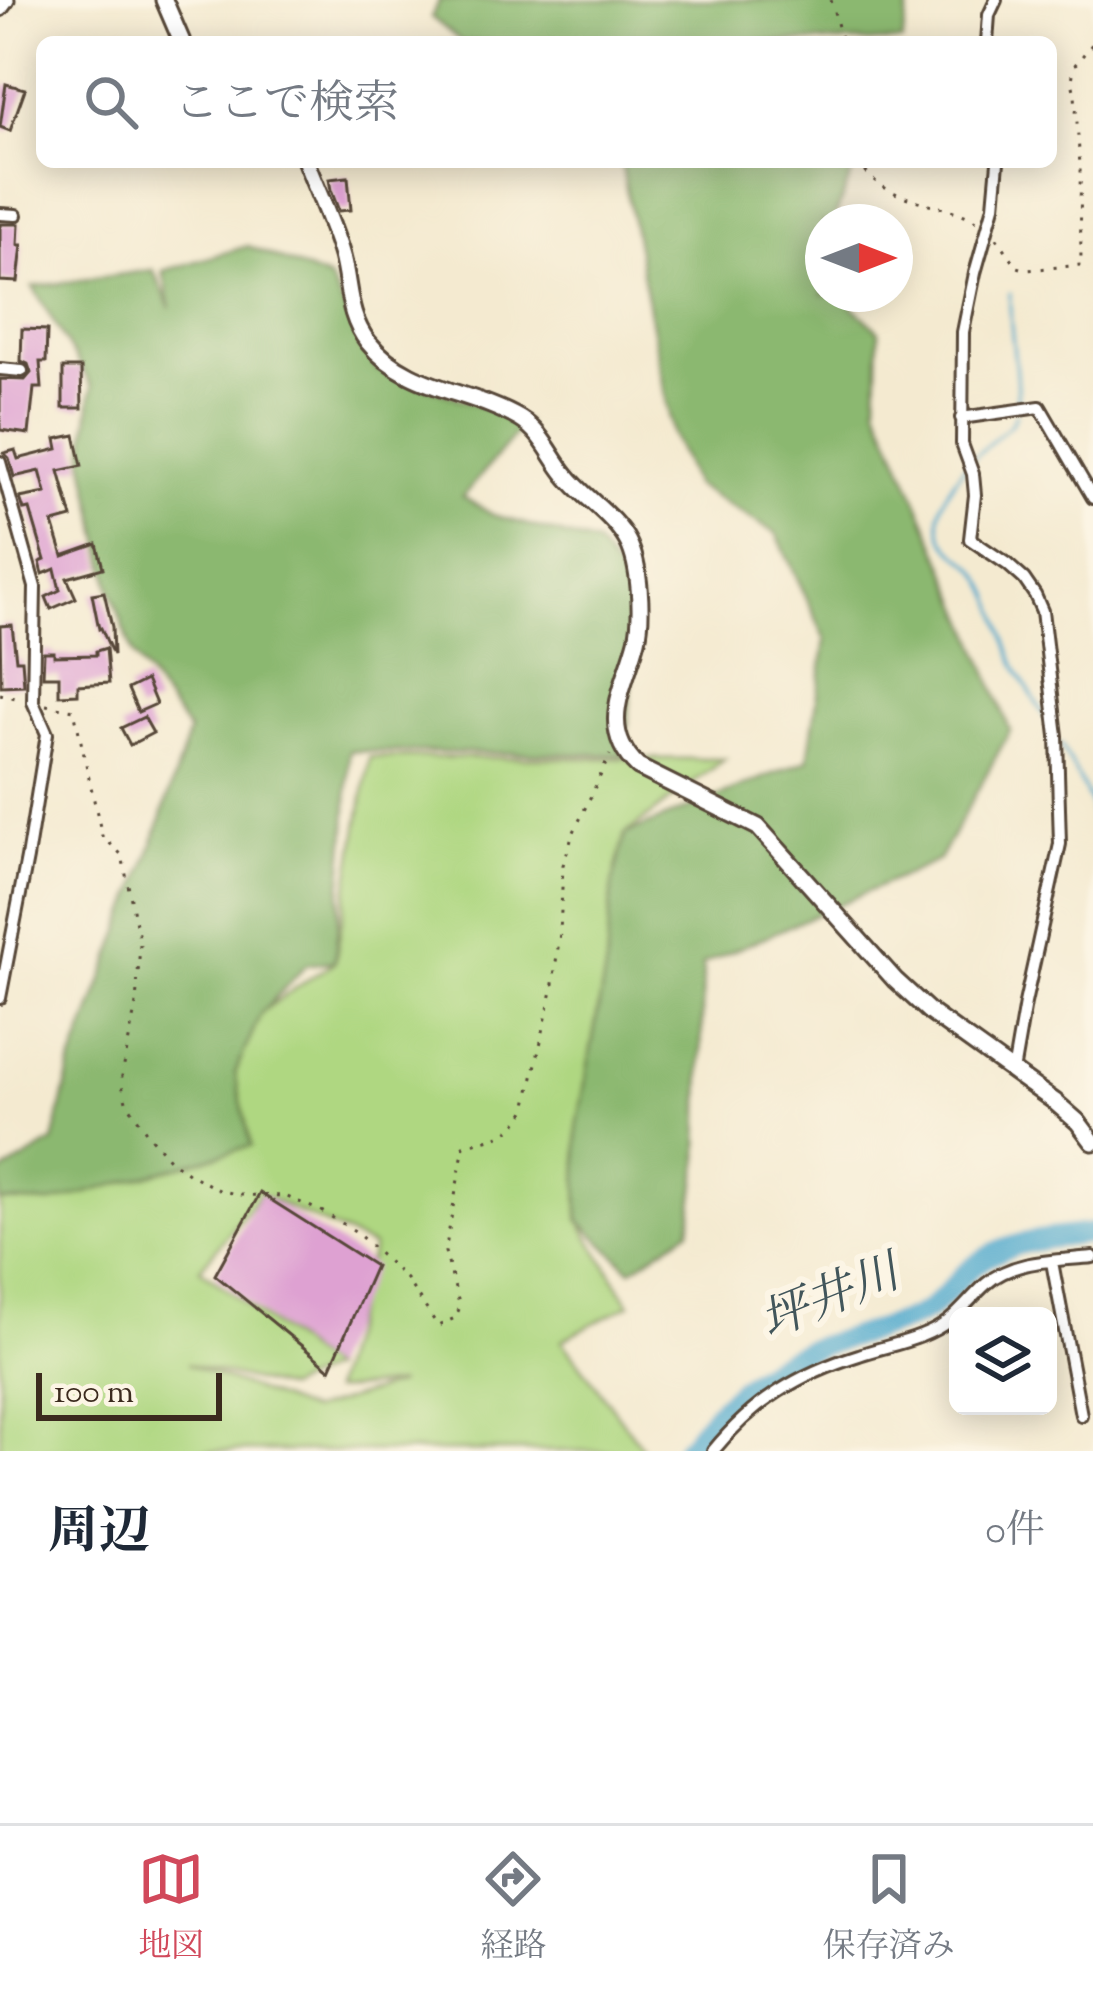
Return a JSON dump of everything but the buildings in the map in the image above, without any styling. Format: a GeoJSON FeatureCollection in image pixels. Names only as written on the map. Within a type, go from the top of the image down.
{"type":"FeatureCollection","features":[{"type":"Feature","properties":{"kind":"street"},"geometry":{"type":"LineString","coordinates":[[0,8],[6,0]]}},
{"type":"Feature","properties":{"kind":"street"},"geometry":{"type":"LineString","coordinates":[[164,0],[179,36]]}},
{"type":"Feature","properties":{"kind":"street"},"geometry":{"type":"LineString","coordinates":[[987,36],[988,15],[996,0]]}},
{"type":"Feature","properties":{"kind":"street"},"geometry":{"type":"LineString","coordinates":[[308,168],[342,256],[357,325],[370,344],[399,371],[525,422],[565,475],[627,539],[640,602],[638,635],[616,722],[625,755],[638,767],[758,827],[931,1013],[1054,1101],[1093,1142]]}},
{"type":"Feature","properties":{"kind":"street"},"geometry":{"type":"LineString","coordinates":[[997,168],[990,228],[963,332],[962,445],[974,474],[975,496],[970,539],[1024,579],[1042,611],[1057,736],[1060,844],[1013,1072]]}},
{"type":"Feature","properties":{"kind":"street"},"geometry":{"type":"LineString","coordinates":[[0,214],[16,215]]}},
{"type":"Feature","properties":{"kind":"street"},"geometry":{"type":"LineString","coordinates":[[0,369],[22,370]]}},
{"type":"Feature","properties":{"kind":"street"},"geometry":{"type":"LineString","coordinates":[[961,418],[1040,407],[1093,498]]}},
{"type":"Feature","properties":{"kind":"street"},"geometry":{"type":"LineString","coordinates":[[0,462],[35,587],[33,703],[47,734],[0,998]]}},
{"type":"Feature","properties":{"kind":"street"},"geometry":{"type":"LineString","coordinates":[[713,1451],[736,1423],[792,1382],[922,1336],[947,1323],[1006,1271],[1093,1257]]}},
{"type":"Feature","properties":{"kind":"street"},"geometry":{"type":"LineString","coordinates":[[1052,1262],[1081,1415]]}},
{"type":"Feature","properties":{"kind":"path"},"geometry":{"type":"LineString","coordinates":[[831,0],[840,36]]}},
{"type":"Feature","properties":{"kind":"path"},"geometry":{"type":"LineString","coordinates":[[863,168],[874,183],[898,195],[964,214],[990,228],[1018,267],[1081,265],[1080,165],[1072,81],[1074,66],[1093,43]]}},
{"type":"Feature","properties":{"kind":"path"},"geometry":{"type":"LineString","coordinates":[[0,694],[74,710],[102,836],[122,856],[140,944],[136,1004],[121,1082],[126,1101],[148,1136],[189,1174],[219,1190],[285,1196],[355,1231],[406,1279],[438,1326],[455,1318],[460,1307],[446,1252],[464,1146],[506,1134],[526,1109],[552,991],[563,865],[618,737]]}},
{"type":"Feature","properties":{"kind":"green space"},"geometry":{"type":"Polygon","coordinates":[[[440,0],[910,0],[903,36],[455,36],[431,17],[440,0]]]}},
{"type":"Feature","properties":{"kind":"green space"},"geometry":{"type":"Polygon","coordinates":[[[622,168],[854,168],[840,204],[805,204],[805,312],[858,312],[879,331],[877,406],[1010,731],[939,860],[703,964],[699,1160],[690,1230],[631,1270],[579,1220],[577,1128],[606,965],[612,885],[625,834],[808,760],[826,640],[777,534],[694,485],[673,435],[622,168]]]}},
{"type":"Feature","properties":{"kind":"green space"},"geometry":{"type":"Polygon","coordinates":[[[248,246],[329,279],[376,369],[525,422],[463,497],[493,515],[596,544],[640,601],[625,755],[349,751],[335,961],[306,965],[261,1013],[235,1073],[251,1146],[51,1203],[0,1201],[0,1174],[53,1142],[71,1066],[189,732],[133,655],[111,589],[84,459],[92,386],[33,287],[153,270],[171,308],[163,271],[248,246]]]}},
{"type":"Feature","properties":{"kind":"green space"},"geometry":{"type":"Polygon","coordinates":[[[370,757],[725,759],[625,834],[579,1220],[630,1304],[562,1340],[642,1447],[637,1451],[0,1451],[0,1201],[51,1203],[235,1073],[261,1012],[335,961],[370,757]],[[260,1194],[200,1269],[330,1369],[286,1389],[187,1364],[310,1411],[399,1384],[332,1391],[373,1247],[260,1194]]]}},
{"type":"Feature","properties":{"kind":"waterway"},"geometry":{"type":"LineString","coordinates":[[1010,293],[1017,404]]}},
{"type":"Feature","properties":{"kind":"waterway"},"geometry":{"type":"LineString","coordinates":[[973,458],[1016,414]]}},
{"type":"Feature","properties":{"kind":"waterway"},"geometry":{"type":"LineString","coordinates":[[966,465],[942,505],[941,532],[985,583],[1016,667],[1053,732]]}},
{"type":"Feature","properties":{"kind":"waterway"},"geometry":{"type":"LineString","coordinates":[[1061,745],[1090,801],[1093,829]]}},
{"type":"Feature","properties":{"kind":"waterway","name":"坪井川"},"geometry":{"type":"LineString","coordinates":[[684,1451],[727,1401],[778,1364],[924,1312],[993,1254],[1025,1243],[1093,1233]]}}]}
